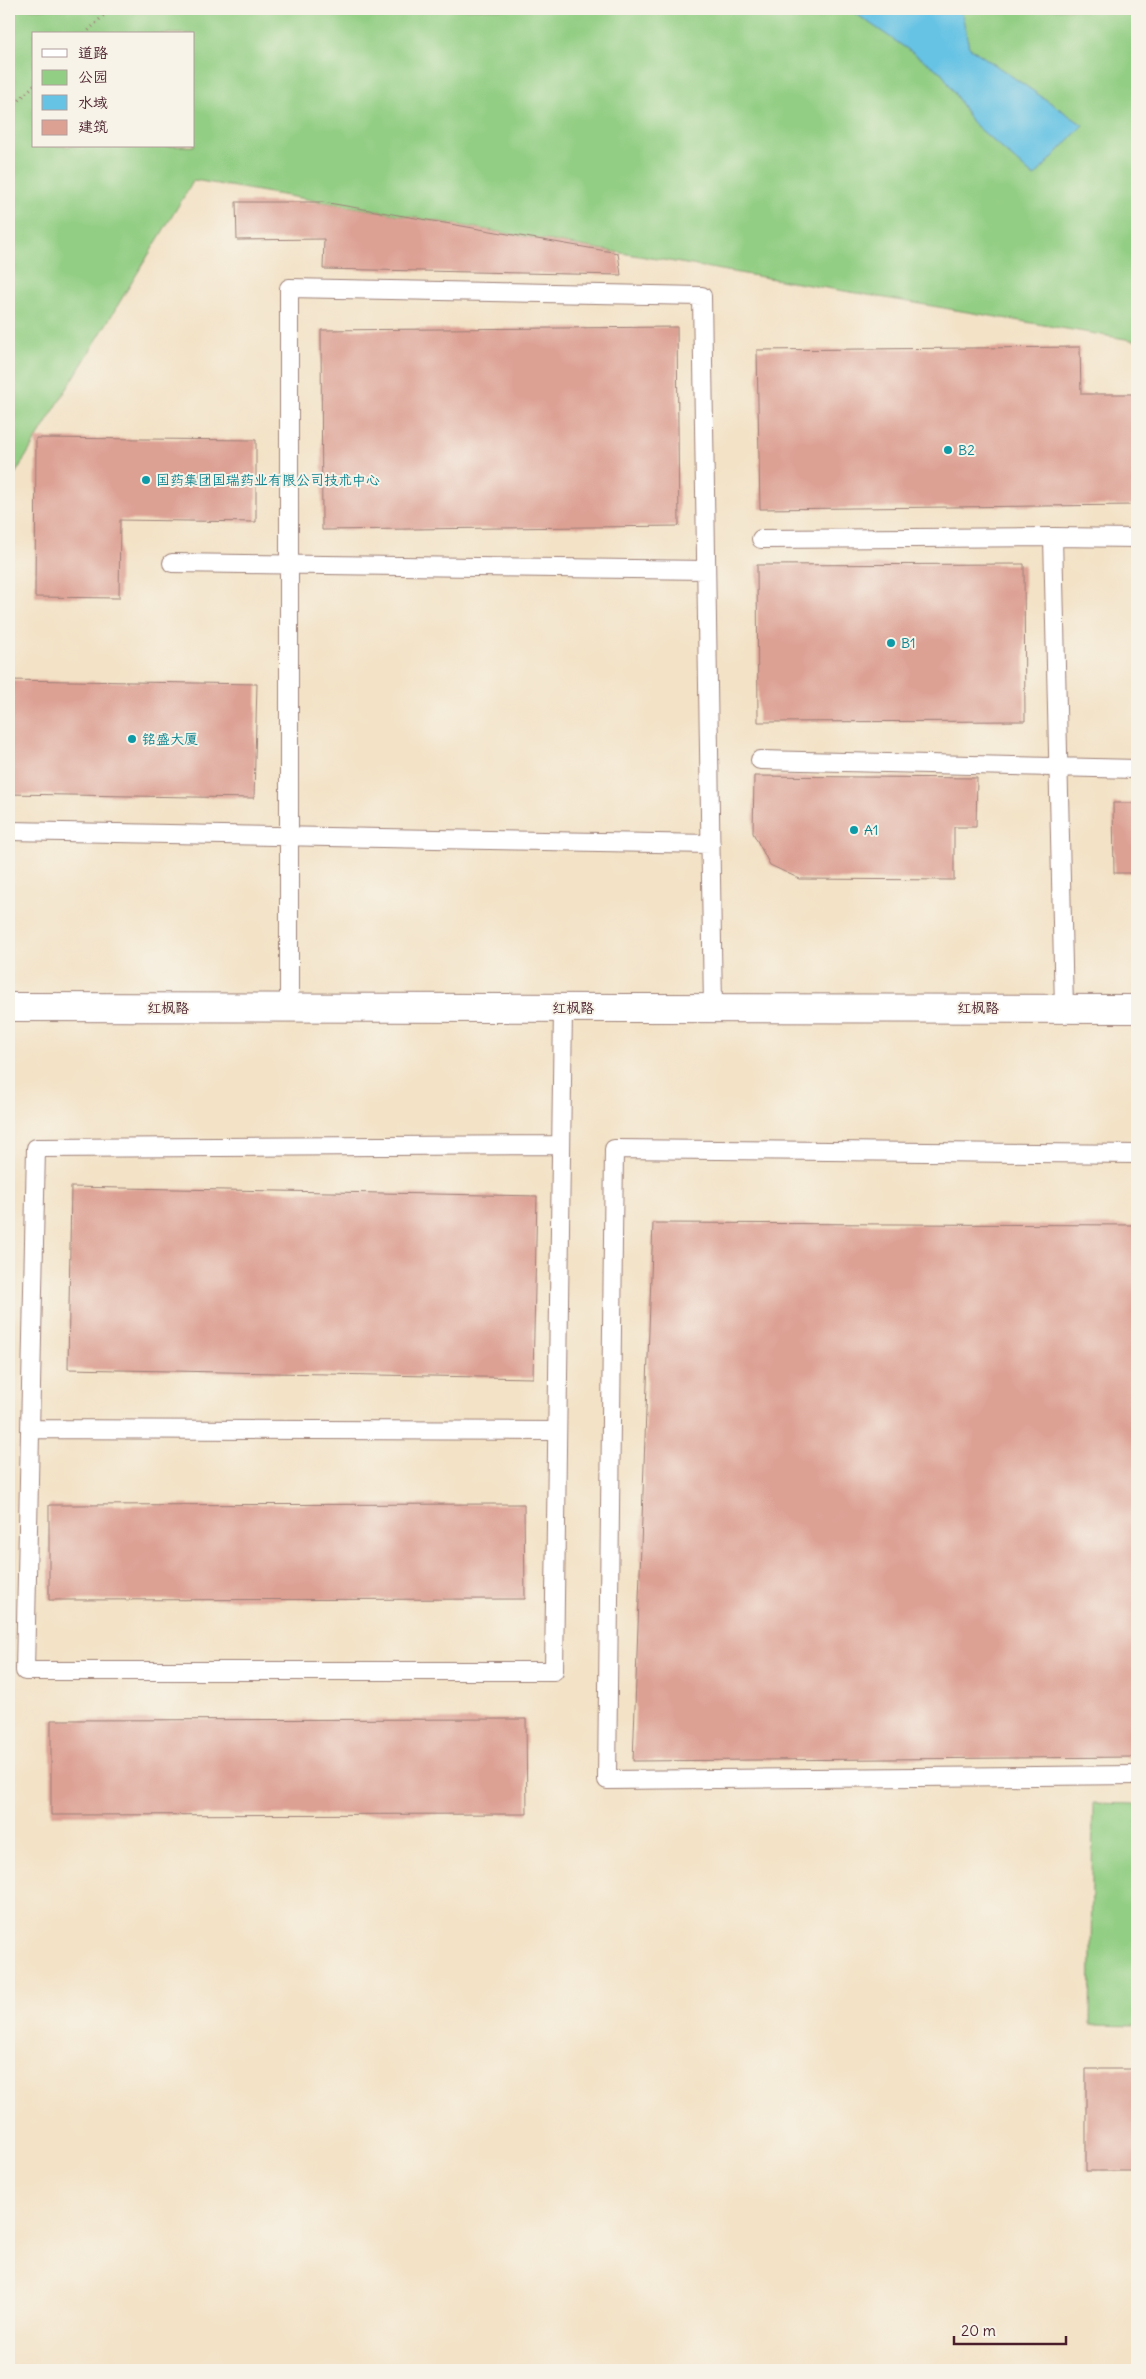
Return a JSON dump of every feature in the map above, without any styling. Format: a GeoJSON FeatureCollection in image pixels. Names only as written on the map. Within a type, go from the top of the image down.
{"type":"FeatureCollection","features":[{"type":"Feature","properties":{"kind":"street","name":"红枫路"},"geometry":{"type":"LineString","coordinates":[[9,1007],[1137,1008]]}},
{"type":"Feature","properties":{"kind":"lane"},"geometry":{"type":"LineString","coordinates":[[290,1008],[290,288],[702,296],[713,1008]]}},
{"type":"Feature","properties":{"kind":"lane"},"geometry":{"type":"LineString","coordinates":[[1053,537],[1064,1008]]}},
{"type":"Feature","properties":{"kind":"lane"},"geometry":{"type":"LineString","coordinates":[[761,539],[1137,538]]}},
{"type":"Feature","properties":{"kind":"lane"},"geometry":{"type":"LineString","coordinates":[[172,564],[706,570]]}},
{"type":"Feature","properties":{"kind":"lane"},"geometry":{"type":"LineString","coordinates":[[760,760],[1137,769]]}},
{"type":"Feature","properties":{"kind":"lane"},"geometry":{"type":"LineString","coordinates":[[9,832],[711,844]]}},
{"type":"Feature","properties":{"kind":"lane"},"geometry":{"type":"LineString","coordinates":[[561,1144],[36,1148],[25,1672],[554,1672],[563,1008]]}},
{"type":"Feature","properties":{"kind":"lane"},"geometry":{"type":"LineString","coordinates":[[1137,1154],[614,1149],[607,1780],[1137,1775]]}},
{"type":"Feature","properties":{"kind":"lane"},"geometry":{"type":"LineString","coordinates":[[30,1429],[557,1431]]}},
{"type":"Feature","properties":{"kind":"path"},"geometry":{"type":"LineString","coordinates":[[87,32],[110,9]]}},
{"type":"Feature","properties":{"kind":"path"},"geometry":{"type":"LineString","coordinates":[[9,111],[32,87]]}},
{"type":"Feature","properties":{"kind":"green space"},"geometry":{"type":"Polygon","coordinates":[[[9,9],[1137,9],[1137,341],[194,180],[9,484],[9,9]]]}},
{"type":"Feature","properties":{"kind":"green space"},"geometry":{"type":"Polygon","coordinates":[[[1093,1803],[1137,1804],[1137,2026],[1090,2025],[1093,1803]]]}},
{"type":"Feature","properties":{"kind":"water"},"geometry":{"type":"Polygon","coordinates":[[[849,9],[961,9],[969,47],[1083,125],[1034,177],[972,122],[942,73],[849,9]]]}},
{"type":"Feature","properties":{"kind":"building"},"geometry":{"type":"Polygon","coordinates":[[[236,202],[323,202],[618,253],[621,275],[323,269],[324,239],[237,240],[236,202]]]}},
{"type":"Feature","properties":{"kind":"building"},"geometry":{"type":"Polygon","coordinates":[[[677,327],[679,526],[322,530],[321,330],[677,327]]]}},
{"type":"Feature","properties":{"kind":"building","name":"B2"},"geometry":{"type":"Polygon","coordinates":[[[1080,347],[1081,394],[1137,394],[1137,505],[760,509],[757,350],[1080,347]]]}},
{"type":"Feature","properties":{"kind":"building","name":"国药集团国瑞药业有限公司技术中心"},"geometry":{"type":"Polygon","coordinates":[[[36,438],[256,440],[256,522],[120,520],[119,598],[35,597],[36,438]]]}},
{"type":"Feature","properties":{"kind":"building","name":"B1"},"geometry":{"type":"Polygon","coordinates":[[[1024,564],[1025,721],[758,722],[757,565],[1024,564]]]}},
{"type":"Feature","properties":{"kind":"building","name":"铭盛大厦"},"geometry":{"type":"Polygon","coordinates":[[[9,680],[257,684],[254,798],[9,794],[9,680]]]}},
{"type":"Feature","properties":{"kind":"building","name":"A1"},"geometry":{"type":"Polygon","coordinates":[[[754,776],[977,778],[976,827],[954,827],[954,880],[800,879],[770,865],[753,833],[754,776]]]}},
{"type":"Feature","properties":{"kind":"building"},"geometry":{"type":"Polygon","coordinates":[[[1113,803],[1137,803],[1137,873],[1114,873],[1113,803]]]}},
{"type":"Feature","properties":{"kind":"building"},"geometry":{"type":"Polygon","coordinates":[[[71,1187],[537,1196],[533,1378],[68,1369],[71,1187]]]}},
{"type":"Feature","properties":{"kind":"building"},"geometry":{"type":"Polygon","coordinates":[[[653,1223],[1137,1225],[1137,1757],[633,1761],[653,1223]]]}},
{"type":"Feature","properties":{"kind":"building"},"geometry":{"type":"Polygon","coordinates":[[[524,1504],[525,1599],[49,1600],[49,1505],[524,1504]]]}},
{"type":"Feature","properties":{"kind":"building"},"geometry":{"type":"Polygon","coordinates":[[[526,1719],[527,1814],[51,1815],[51,1720],[526,1719]]]}},
{"type":"Feature","properties":{"kind":"building"},"geometry":{"type":"Polygon","coordinates":[[[1086,2069],[1137,2069],[1137,2171],[1086,2171],[1086,2069]]]}},
{"type":"Feature","properties":{"kind":"place","name":"B2"},"geometry":{"type":"Point","coordinates":[948,450]}},
{"type":"Feature","properties":{"kind":"place","name":"国药集团国瑞药业有限公司技术中心"},"geometry":{"type":"Point","coordinates":[146,480]}},
{"type":"Feature","properties":{"kind":"place","name":"B1"},"geometry":{"type":"Point","coordinates":[891,643]}},
{"type":"Feature","properties":{"kind":"place","name":"铭盛大厦"},"geometry":{"type":"Point","coordinates":[132,739]}},
{"type":"Feature","properties":{"kind":"place","name":"A1"},"geometry":{"type":"Point","coordinates":[854,830]}}]}
